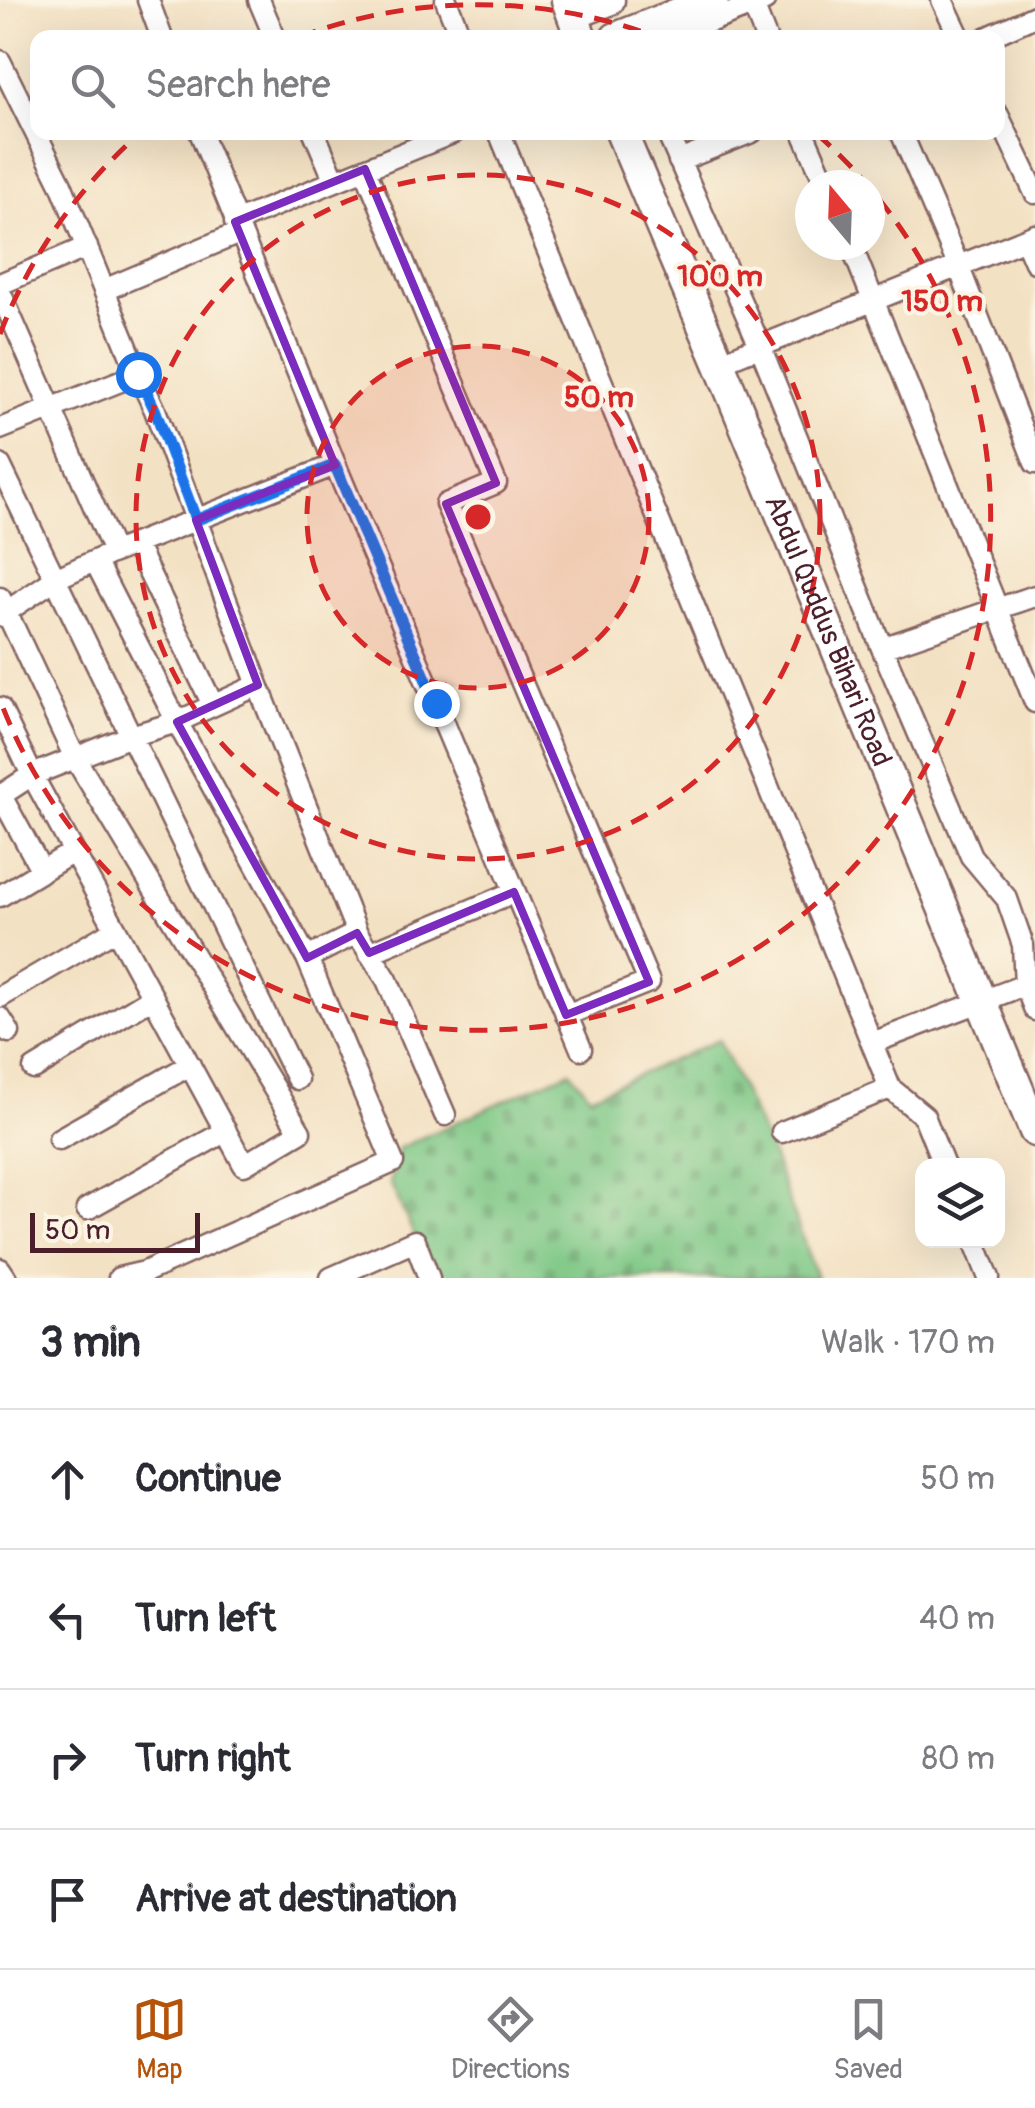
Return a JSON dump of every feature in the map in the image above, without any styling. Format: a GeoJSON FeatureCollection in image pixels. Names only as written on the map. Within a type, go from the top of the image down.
{"type":"FeatureCollection","features":[{"type":"Feature","properties":{"kind":"main road"},"geometry":{"type":"LineString","coordinates":[[574,17],[612,0]]}},
{"type":"Feature","properties":{"kind":"main road"},"geometry":{"type":"LineString","coordinates":[[637,30],[712,0]]}},
{"type":"Feature","properties":{"kind":"main road","name":"Abdul Quddus Bihari Road"},"geometry":{"type":"LineString","coordinates":[[623,140],[1035,1131]]}},
{"type":"Feature","properties":{"kind":"street"},"geometry":{"type":"LineString","coordinates":[[148,0],[159,30]]}},
{"type":"Feature","properties":{"kind":"street"},"geometry":{"type":"LineString","coordinates":[[259,0],[272,30]]}},
{"type":"Feature","properties":{"kind":"street"},"geometry":{"type":"LineString","coordinates":[[446,0],[458,30]]}},
{"type":"Feature","properties":{"kind":"street"},"geometry":{"type":"LineString","coordinates":[[612,0],[620,30]]}},
{"type":"Feature","properties":{"kind":"street"},"geometry":{"type":"LineString","coordinates":[[942,0],[956,30]]}},
{"type":"Feature","properties":{"kind":"street"},"geometry":{"type":"LineString","coordinates":[[688,30],[756,2],[764,30]]}},
{"type":"Feature","properties":{"kind":"street"},"geometry":{"type":"LineString","coordinates":[[1004,30],[1035,16]]}},
{"type":"Feature","properties":{"kind":"street"},"geometry":{"type":"LineString","coordinates":[[0,61],[30,121]]}},
{"type":"Feature","properties":{"kind":"street"},"geometry":{"type":"LineString","coordinates":[[1005,130],[1035,193]]}},
{"type":"Feature","properties":{"kind":"street"},"geometry":{"type":"LineString","coordinates":[[40,140],[62,184],[155,410],[357,933],[387,980],[445,1115]]}},
{"type":"Feature","properties":{"kind":"street"},"geometry":{"type":"LineString","coordinates":[[203,140],[581,1050]]}},
{"type":"Feature","properties":{"kind":"street"},"geometry":{"type":"LineString","coordinates":[[317,140],[335,182]]}},
{"type":"Feature","properties":{"kind":"street"},"geometry":{"type":"LineString","coordinates":[[104,290],[335,182],[436,140]]}},
{"type":"Feature","properties":{"kind":"street"},"geometry":{"type":"LineString","coordinates":[[501,140],[890,1088],[924,1116],[941,1158]]}},
{"type":"Feature","properties":{"kind":"street"},"geometry":{"type":"LineString","coordinates":[[670,140],[971,856],[1006,899],[1023,945],[1035,1010]]}},
{"type":"Feature","properties":{"kind":"street"},"geometry":{"type":"LineString","coordinates":[[679,160],[731,140]]}},
{"type":"Feature","properties":{"kind":"street"},"geometry":{"type":"LineString","coordinates":[[807,140],[820,170]]}},
{"type":"Feature","properties":{"kind":"street"},"geometry":{"type":"LineString","coordinates":[[904,140],[1035,463]]}},
{"type":"Feature","properties":{"kind":"street"},"geometry":{"type":"LineString","coordinates":[[365,169],[496,483],[446,504],[649,982],[566,1014]]}},
{"type":"Feature","properties":{"kind":"street"},"geometry":{"type":"LineString","coordinates":[[719,363],[1030,236],[1035,262]]}},
{"type":"Feature","properties":{"kind":"street"},"geometry":{"type":"LineString","coordinates":[[0,284],[87,247]]}},
{"type":"Feature","properties":{"kind":"street"},"geometry":{"type":"LineString","coordinates":[[857,260],[1035,702]]}},
{"type":"Feature","properties":{"kind":"street"},"geometry":{"type":"LineString","coordinates":[[0,292],[4,315],[51,408],[104,556],[176,722],[307,958],[393,1162],[145,1272],[119,1278]]}},
{"type":"Feature","properties":{"kind":"street"},"geometry":{"type":"LineString","coordinates":[[0,429],[138,374]]}},
{"type":"Feature","properties":{"kind":"street"},"geometry":{"type":"LineString","coordinates":[[0,465],[296,1079]]}},
{"type":"Feature","properties":{"kind":"street"},"geometry":{"type":"LineString","coordinates":[[0,708],[32,775],[244,1165],[300,1132],[76,758],[2,608],[104,556],[335,465]]}},
{"type":"Feature","properties":{"kind":"street"},"geometry":{"type":"LineString","coordinates":[[135,544],[213,705]]}},
{"type":"Feature","properties":{"kind":"street"},"geometry":{"type":"LineString","coordinates":[[882,648],[1035,596]]}},
{"type":"Feature","properties":{"kind":"street"},"geometry":{"type":"LineString","coordinates":[[42,870],[0,795],[32,775],[176,722],[258,684]]}},
{"type":"Feature","properties":{"kind":"street"},"geometry":{"type":"LineString","coordinates":[[0,896],[74,852]]}},
{"type":"Feature","properties":{"kind":"street"},"geometry":{"type":"LineString","coordinates":[[369,953],[514,892]]}},
{"type":"Feature","properties":{"kind":"street"},"geometry":{"type":"LineString","coordinates":[[0,997],[116,929]]}},
{"type":"Feature","properties":{"kind":"street"},"geometry":{"type":"LineString","coordinates":[[307,958],[357,933]]}},
{"type":"Feature","properties":{"kind":"street"},"geometry":{"type":"LineString","coordinates":[[872,1043],[1030,983]]}},
{"type":"Feature","properties":{"kind":"street"},"geometry":{"type":"LineString","coordinates":[[34,1069],[153,997]]}},
{"type":"Feature","properties":{"kind":"street"},"geometry":{"type":"LineString","coordinates":[[60,1140],[190,1065]]}},
{"type":"Feature","properties":{"kind":"street"},"geometry":{"type":"LineString","coordinates":[[782,1132],[890,1088]]}},
{"type":"Feature","properties":{"kind":"street"},"geometry":{"type":"LineString","coordinates":[[87,1209],[226,1131]]}},
{"type":"Feature","properties":{"kind":"street"},"geometry":{"type":"LineString","coordinates":[[344,1275],[415,1241],[429,1278]]}},
{"type":"Feature","properties":{"kind":"street"},"geometry":{"type":"LineString","coordinates":[[977,1248],[989,1278]]}},
{"type":"Feature","properties":{"kind":"street"},"geometry":{"type":"LineString","coordinates":[[0,1269],[6,1278]]}},
{"type":"Feature","properties":{"kind":"highlighted area"},"geometry":{"type":"Polygon","coordinates":[[[365,169],[496,483],[446,504],[649,982],[566,1015],[514,892],[369,953],[357,933],[307,958],[177,722],[258,685],[196,520],[335,465],[235,222],[365,169]]]}},
{"type":"Feature","properties":{"kind":"green space"},"geometry":{"type":"Polygon","coordinates":[[[719,1040],[770,1150],[817,1278],[434,1278],[390,1183],[399,1148],[570,1071],[590,1096],[719,1040]]]}},
{"type":"Feature","properties":{"kind":"route"},"geometry":{"type":"LineString","coordinates":[[138,374],[196,520],[335,465],[436,703]]}}]}
